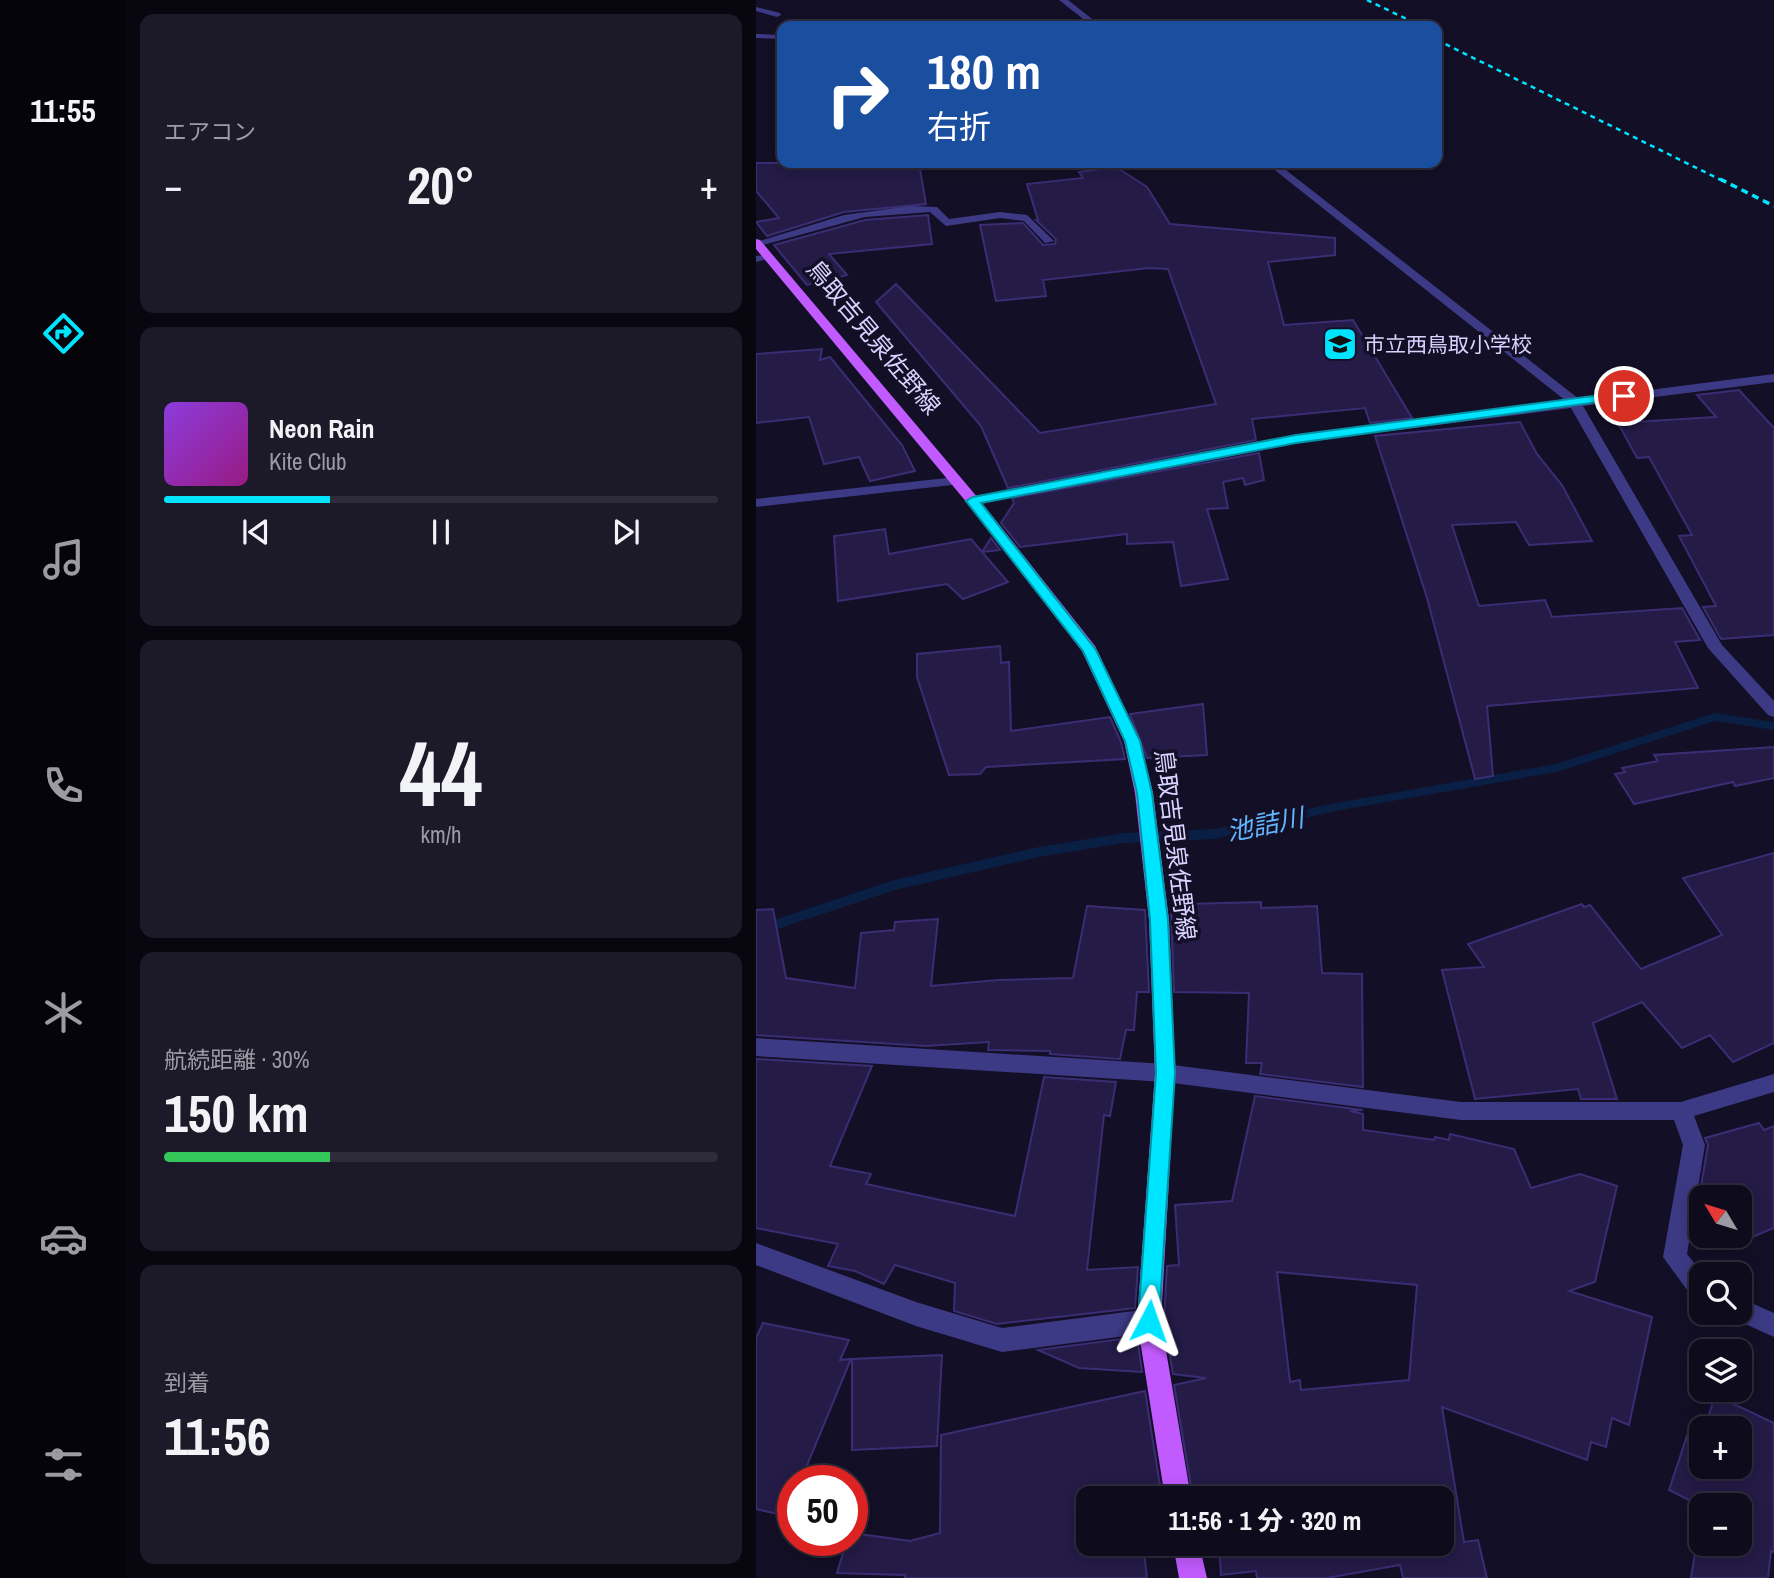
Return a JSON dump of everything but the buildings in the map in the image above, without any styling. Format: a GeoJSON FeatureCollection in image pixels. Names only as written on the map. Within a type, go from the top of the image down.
{"type":"FeatureCollection","features":[{"type":"Feature","properties":{"kind":"main road","name":"鳥取吉見泉佐野線"},"geometry":{"type":"LineString","coordinates":[[760,251],[973,501],[1089,650],[1132,741],[1149,836],[1159,920],[1165,1073],[1149,1321],[1176,1486]]}},
{"type":"Feature","properties":{"kind":"main road"},"geometry":{"type":"LineString","coordinates":[[1188,1556],[1193,1578]]}},
{"type":"Feature","properties":{"kind":"street"},"geometry":{"type":"LineString","coordinates":[[1063,0],[1090,21]]}},
{"type":"Feature","properties":{"kind":"street"},"geometry":{"type":"LineString","coordinates":[[756,9],[776,15]]}},
{"type":"Feature","properties":{"kind":"street"},"geometry":{"type":"LineString","coordinates":[[756,36],[777,37]]}},
{"type":"Feature","properties":{"kind":"street"},"geometry":{"type":"LineString","coordinates":[[1277,168],[1574,401],[1716,648],[1774,711]]}},
{"type":"Feature","properties":{"kind":"street"},"geometry":{"type":"LineString","coordinates":[[760,251],[840,219],[879,209],[906,207],[933,209],[946,223],[1000,215],[1027,218],[1049,241]]}},
{"type":"Feature","properties":{"kind":"street"},"geometry":{"type":"LineString","coordinates":[[973,501],[1296,439],[1574,401],[1774,378]]}},
{"type":"Feature","properties":{"kind":"street"},"geometry":{"type":"LineString","coordinates":[[756,503],[956,481]]}},
{"type":"Feature","properties":{"kind":"street"},"geometry":{"type":"LineString","coordinates":[[756,1047],[1165,1073],[1461,1111],[1681,1111],[1774,1083]]}},
{"type":"Feature","properties":{"kind":"street"},"geometry":{"type":"LineString","coordinates":[[1681,1111],[1694,1145],[1675,1256],[1689,1274]]}},
{"type":"Feature","properties":{"kind":"street"},"geometry":{"type":"LineString","coordinates":[[756,1254],[916,1314],[1002,1340],[1149,1321]]}},
{"type":"Feature","properties":{"kind":"street"},"geometry":{"type":"LineString","coordinates":[[1752,1315],[1774,1325]]}},
{"type":"Feature","properties":{"kind":"waterway","name":"池詰川"},"geometry":{"type":"LineString","coordinates":[[756,931],[894,885],[1039,852],[1124,838],[1214,834],[1336,807],[1557,768],[1715,717],[1774,726]]}},
{"type":"Feature","properties":{"kind":"railway"},"geometry":{"type":"LineString","coordinates":[[1367,0],[1411,21]]}},
{"type":"Feature","properties":{"kind":"railway"},"geometry":{"type":"LineString","coordinates":[[1442,42],[1723,181]]}},
{"type":"Feature","properties":{"kind":"railway"},"geometry":{"type":"LineString","coordinates":[[1720,179],[1774,206]]}},
{"type":"Feature","properties":{"kind":"place","name":"市立西鳥取小学校"},"geometry":{"type":"Point","coordinates":[1340,344]}},
{"type":"Feature","properties":{"kind":"route"},"geometry":{"type":"LineString","coordinates":[[1149,1321],[1165,1073],[1159,920],[1144,793],[1132,741],[1089,650],[973,501],[1296,439],[1624,396]]}}]}
